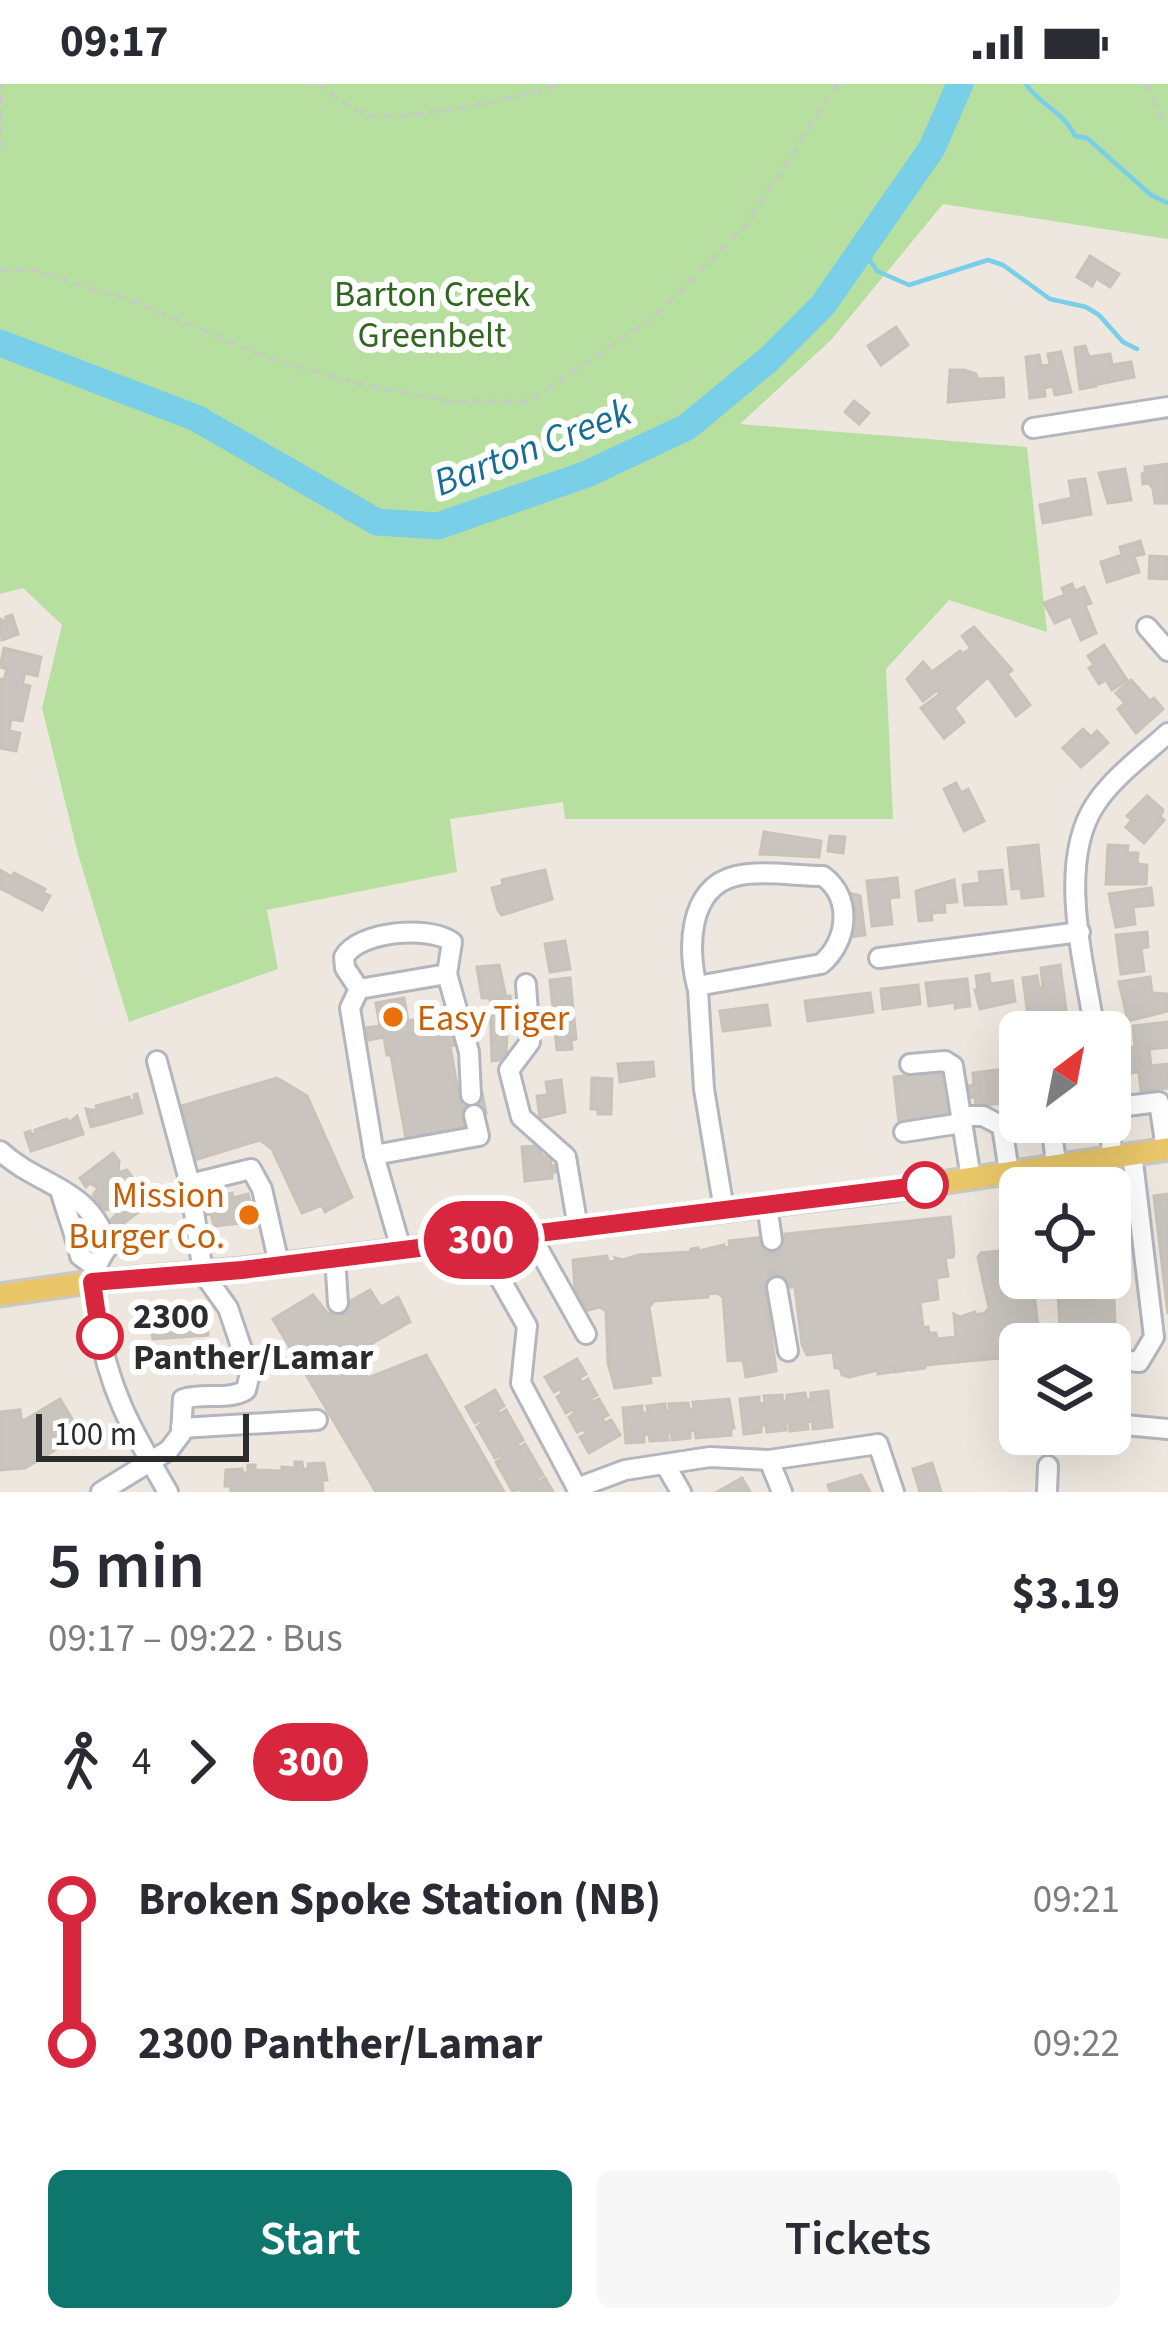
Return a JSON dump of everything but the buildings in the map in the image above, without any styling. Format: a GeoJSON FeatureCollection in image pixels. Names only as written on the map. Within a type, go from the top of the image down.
{"type":"FeatureCollection","features":[{"type":"Feature","properties":{"kind":"main road"},"geometry":{"type":"LineString","coordinates":[[1072,1167],[1167,1149]]}},
{"type":"Feature","properties":{"kind":"main road"},"geometry":{"type":"LineString","coordinates":[[0,1295],[93,1274],[242,1270],[999,1174]]}},
{"type":"Feature","properties":{"kind":"street"},"geometry":{"type":"LineString","coordinates":[[1033,428],[1168,407]]}},
{"type":"Feature","properties":{"kind":"street"},"geometry":{"type":"LineString","coordinates":[[1147,627],[1168,651]]}},
{"type":"Feature","properties":{"kind":"street"},"geometry":{"type":"LineString","coordinates":[[1092,1011],[1074,871],[1083,827],[1112,784],[1168,734]]}},
{"type":"Feature","properties":{"kind":"street"},"geometry":{"type":"LineString","coordinates":[[697,986],[821,964],[843,935],[841,901],[834,884],[823,876],[735,876],[709,891],[698,908],[690,961],[724,1210]]}},
{"type":"Feature","properties":{"kind":"street"},"geometry":{"type":"LineString","coordinates":[[359,989],[345,968],[349,949],[423,930],[440,932],[452,942],[447,974],[469,1052],[478,1136],[374,1155]]}},
{"type":"Feature","properties":{"kind":"street"},"geometry":{"type":"LineString","coordinates":[[879,958],[1080,932]]}},
{"type":"Feature","properties":{"kind":"street"},"geometry":{"type":"LineString","coordinates":[[359,989],[447,974]]}},
{"type":"Feature","properties":{"kind":"street"},"geometry":{"type":"LineString","coordinates":[[526,984],[530,1042],[509,1070],[521,1117],[566,1157],[578,1228]]}},
{"type":"Feature","properties":{"kind":"street"},"geometry":{"type":"LineString","coordinates":[[359,989],[350,1008],[374,1155],[401,1249]]}},
{"type":"Feature","properties":{"kind":"street"},"geometry":{"type":"LineString","coordinates":[[101,1492],[169,1450],[181,1428],[183,1399],[236,1396],[246,1390],[250,1373],[228,1308],[203,1273],[190,1184],[157,1061]]}},
{"type":"Feature","properties":{"kind":"street"},"geometry":{"type":"LineString","coordinates":[[910,1064],[945,1061],[953,1066],[971,1178]]}},
{"type":"Feature","properties":{"kind":"street"},"geometry":{"type":"LineString","coordinates":[[1131,1105],[1159,1102],[1167,1149]]}},
{"type":"Feature","properties":{"kind":"street"},"geometry":{"type":"LineString","coordinates":[[904,1132],[983,1116],[999,1124]]}},
{"type":"Feature","properties":{"kind":"street"},"geometry":{"type":"LineString","coordinates":[[1117,1143],[1139,1211],[1157,1341],[1168,1359]]}},
{"type":"Feature","properties":{"kind":"street"},"geometry":{"type":"LineString","coordinates":[[0,1151],[78,1197],[100,1221],[107,1247],[93,1274]]}},
{"type":"Feature","properties":{"kind":"street"},"geometry":{"type":"LineString","coordinates":[[190,1184],[251,1169],[262,1190],[279,1264]]}},
{"type":"Feature","properties":{"kind":"street"},"geometry":{"type":"LineString","coordinates":[[60,1190],[80,1256],[93,1274],[111,1386],[167,1492]]}},
{"type":"Feature","properties":{"kind":"street"},"geometry":{"type":"LineString","coordinates":[[766,1205],[772,1240]]}},
{"type":"Feature","properties":{"kind":"street"},"geometry":{"type":"LineString","coordinates":[[1131,1212],[1139,1211]]}},
{"type":"Feature","properties":{"kind":"street"},"geometry":{"type":"LineString","coordinates":[[530,1234],[586,1334]]}},
{"type":"Feature","properties":{"kind":"street"},"geometry":{"type":"LineString","coordinates":[[478,1240],[527,1326],[521,1383],[578,1490],[625,1470],[710,1457],[769,1460],[878,1444],[894,1492]]}},
{"type":"Feature","properties":{"kind":"street"},"geometry":{"type":"LineString","coordinates":[[335,1257],[338,1303]]}},
{"type":"Feature","properties":{"kind":"street"},"geometry":{"type":"LineString","coordinates":[[228,1308],[242,1270]]}},
{"type":"Feature","properties":{"kind":"street"},"geometry":{"type":"LineString","coordinates":[[777,1287],[788,1351]]}},
{"type":"Feature","properties":{"kind":"street"},"geometry":{"type":"LineString","coordinates":[[1131,1361],[1139,1362],[1157,1341]]}},
{"type":"Feature","properties":{"kind":"street"},"geometry":{"type":"LineString","coordinates":[[181,1428],[317,1420]]}},
{"type":"Feature","properties":{"kind":"street"},"geometry":{"type":"LineString","coordinates":[[1131,1426],[1168,1430]]}},
{"type":"Feature","properties":{"kind":"street"},"geometry":{"type":"LineString","coordinates":[[769,1460],[782,1492]]}},
{"type":"Feature","properties":{"kind":"street"},"geometry":{"type":"LineString","coordinates":[[666,1466],[681,1492]]}},
{"type":"Feature","properties":{"kind":"street"},"geometry":{"type":"LineString","coordinates":[[1047,1492],[1048,1466]]}},
{"type":"Feature","properties":{"kind":"path"},"geometry":{"type":"LineString","coordinates":[[0,148],[2,84]]}},
{"type":"Feature","properties":{"kind":"path"},"geometry":{"type":"LineString","coordinates":[[318,84],[368,115],[392,117],[561,84]]}},
{"type":"Feature","properties":{"kind":"path"},"geometry":{"type":"LineString","coordinates":[[0,271],[33,270],[135,302],[271,359],[360,384],[447,400],[529,401],[655,316],[746,224],[838,84]]}},
{"type":"Feature","properties":{"kind":"path"},"geometry":{"type":"LineString","coordinates":[[1147,84],[1168,122]]}},
{"type":"Feature","properties":{"kind":"green space","name":"Barton Creek Greenbelt"},"geometry":{"type":"Polygon","coordinates":[[[0,84],[1168,84],[1168,239],[943,204],[831,340],[740,424],[1027,447],[1047,632],[949,600],[886,669],[893,819],[565,819],[563,802],[450,819],[457,872],[267,910],[278,969],[129,1022],[78,854],[42,708],[62,625],[23,588],[0,594],[0,84]]]}},
{"type":"Feature","properties":{"kind":"waterway","name":"Barton Creek"},"geometry":{"type":"LineString","coordinates":[[0,343],[196,418],[377,522],[438,526],[587,474],[687,427],[768,360],[823,305],[932,148],[960,84]]}},
{"type":"Feature","properties":{"kind":"waterway"},"geometry":{"type":"LineString","coordinates":[[1026,84],[1075,136],[1087,138],[1151,195],[1168,203]]}},
{"type":"Feature","properties":{"kind":"waterway"},"geometry":{"type":"LineString","coordinates":[[862,248],[877,271],[909,285],[988,260],[1003,265],[1050,299],[1099,315],[1123,342],[1137,349]]}},
{"type":"Feature","properties":{"kind":"tunnel"},"geometry":{"type":"LineString","coordinates":[[772,1240],[777,1287]]}},
{"type":"Feature","properties":{"kind":"bus line","name":"300"},"geometry":{"type":"LineString","coordinates":[[100,1336],[92,1282],[242,1270],[925,1185]]}},
{"type":"Feature","properties":{"kind":"place","name":"Easy Tiger"},"geometry":{"type":"Point","coordinates":[393,1017]}},
{"type":"Feature","properties":{"kind":"place","name":"Mission Burger Co."},"geometry":{"type":"Point","coordinates":[249,1215]}},
{"type":"Feature","properties":{"kind":"place","name":"2300 Panther/Lamar"},"geometry":{"type":"Point","coordinates":[100,1336]}}]}
